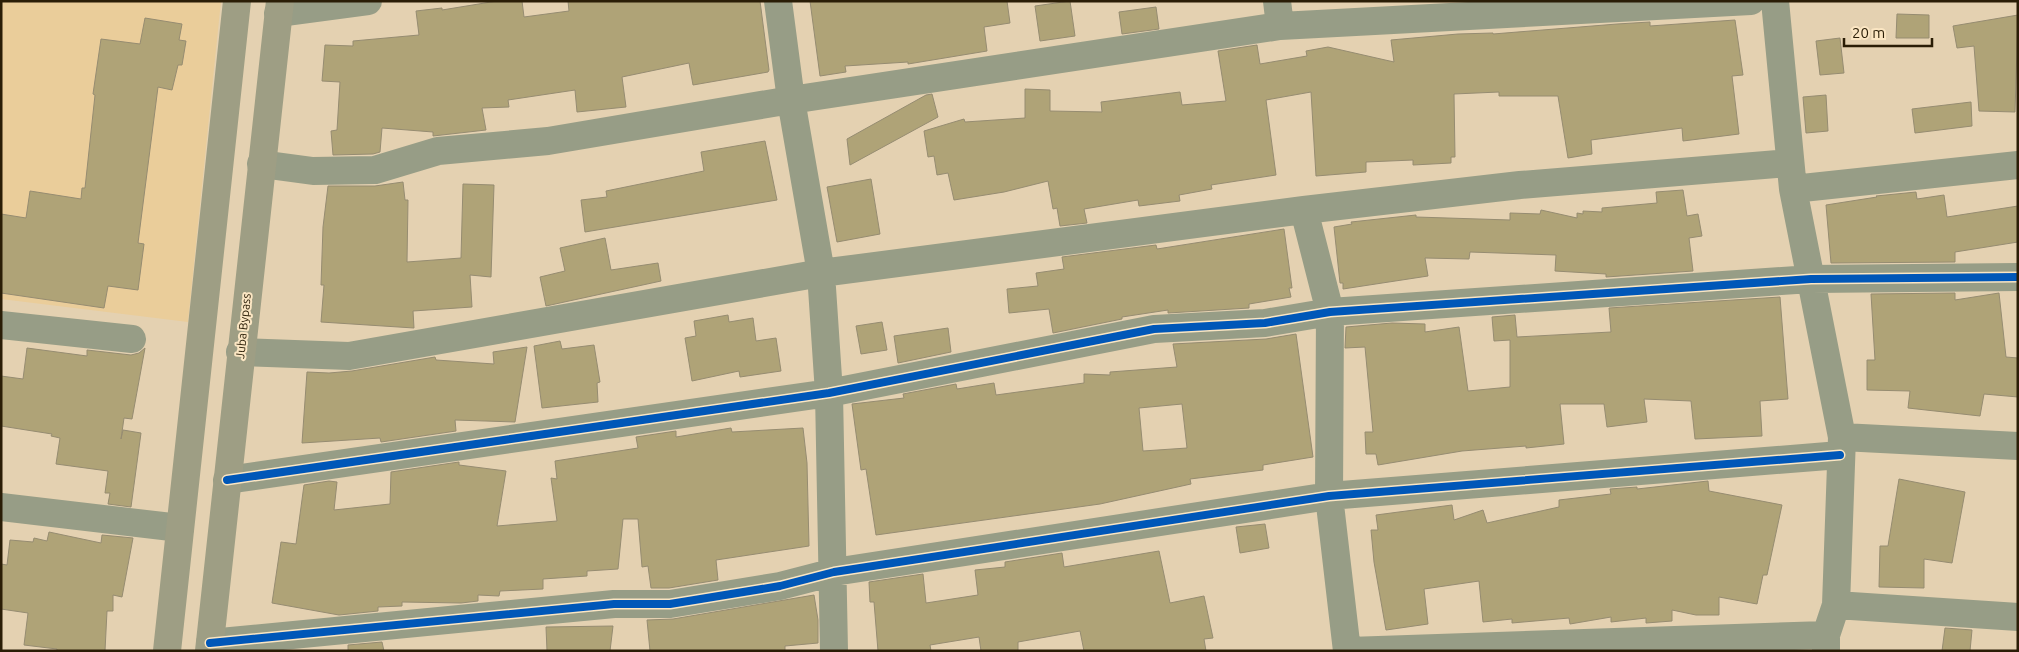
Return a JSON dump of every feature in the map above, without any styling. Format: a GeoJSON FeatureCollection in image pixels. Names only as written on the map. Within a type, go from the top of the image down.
{"type":"FeatureCollection","features":[{"type":"Feature","properties":{"kind":"main road"},"geometry":{"type":"LineString","coordinates":[[167,651],[237,1]]}},
{"type":"Feature","properties":{"kind":"main road","name":"Juba Bypass"},"geometry":{"type":"LineString","coordinates":[[209,647],[279,7]]}},
{"type":"Feature","properties":{"kind":"street"},"geometry":{"type":"LineString","coordinates":[[279,7],[368,1]]}},
{"type":"Feature","properties":{"kind":"street"},"geometry":{"type":"LineString","coordinates":[[778,1],[791,100],[821,273],[829,392],[834,572],[834,651]]}},
{"type":"Feature","properties":{"kind":"street"},"geometry":{"type":"LineString","coordinates":[[261,164],[313,172],[375,170],[438,151],[548,140],[791,100],[1278,14],[1751,1]]}},
{"type":"Feature","properties":{"kind":"street"},"geometry":{"type":"LineString","coordinates":[[1304,210],[1330,312],[1329,496],[1348,651],[1826,643],[1836,605],[1841,446],[1791,176],[1775,1]]}},
{"type":"Feature","properties":{"kind":"street"},"geometry":{"type":"LineString","coordinates":[[240,352],[349,356],[821,273],[1304,210],[1520,185],[1791,176],[2018,165]]}},
{"type":"Feature","properties":{"kind":"street"},"geometry":{"type":"LineString","coordinates":[[227,480],[829,392],[1154,329],[1265,324],[1330,312],[1811,279],[2018,277]]}},
{"type":"Feature","properties":{"kind":"street"},"geometry":{"type":"LineString","coordinates":[[1,325],[132,339]]}},
{"type":"Feature","properties":{"kind":"street"},"geometry":{"type":"LineString","coordinates":[[209,647],[614,604],[670,604],[780,586],[834,572],[1011,543],[1329,496],[1841,446],[2018,446]]}},
{"type":"Feature","properties":{"kind":"street"},"geometry":{"type":"LineString","coordinates":[[1,507],[180,528]]}},
{"type":"Feature","properties":{"kind":"street"},"geometry":{"type":"LineString","coordinates":[[1836,605],[2018,618]]}},
{"type":"Feature","properties":{"kind":"shaded area"},"geometry":{"type":"Polygon","coordinates":[[[1,1],[221,1],[188,322],[1,299],[1,1]]]}},
{"type":"Feature","properties":{"kind":"building"},"geometry":{"type":"Polygon","coordinates":[[[497,1],[522,1],[524,17],[569,11],[568,1],[760,1],[769,70],[768,72],[693,85],[689,63],[622,77],[626,107],[577,112],[575,90],[508,100],[509,107],[482,108],[486,130],[433,136],[433,132],[382,128],[380,152],[373,154],[333,155],[331,131],[337,130],[340,82],[322,81],[325,45],[353,46],[353,41],[419,35],[416,11],[442,8],[442,10],[497,1]]]}},
{"type":"Feature","properties":{"kind":"building"},"geometry":{"type":"Polygon","coordinates":[[[810,1],[1007,1],[1010,23],[984,27],[987,51],[908,64],[908,62],[845,66],[846,72],[820,76],[810,1]]]}},
{"type":"Feature","properties":{"kind":"building"},"geometry":{"type":"Polygon","coordinates":[[[1070,1],[1075,36],[1040,41],[1035,6],[1070,1]]]}},
{"type":"Feature","properties":{"kind":"building"},"geometry":{"type":"Polygon","coordinates":[[[1156,7],[1159,29],[1122,34],[1119,12],[1156,7]]]}},
{"type":"Feature","properties":{"kind":"building"},"geometry":{"type":"Polygon","coordinates":[[[1897,14],[1929,15],[1929,38],[1896,38],[1897,14]]]}},
{"type":"Feature","properties":{"kind":"building"},"geometry":{"type":"Polygon","coordinates":[[[2018,15],[2015,112],[1979,111],[1974,46],[1957,48],[1953,26],[2018,15]]]}},
{"type":"Feature","properties":{"kind":"building"},"geometry":{"type":"Polygon","coordinates":[[[145,18],[182,24],[179,40],[186,41],[182,65],[178,65],[172,90],[158,87],[138,243],[144,244],[138,290],[108,286],[104,308],[1,293],[1,214],[26,218],[30,191],[81,199],[82,188],[85,188],[95,95],[93,94],[101,39],[140,44],[145,18]]]}},
{"type":"Feature","properties":{"kind":"building"},"geometry":{"type":"Polygon","coordinates":[[[1735,20],[1743,75],[1732,76],[1739,134],[1683,141],[1682,128],[1591,140],[1592,154],[1568,158],[1558,96],[1499,96],[1499,92],[1454,94],[1455,157],[1451,157],[1451,163],[1413,165],[1413,160],[1366,162],[1366,172],[1316,176],[1311,92],[1266,100],[1276,175],[1211,185],[1212,189],[1179,195],[1180,201],[1139,206],[1138,200],[1084,209],[1087,223],[1060,226],[1057,208],[1053,209],[1048,181],[1004,192],[954,200],[948,173],[937,175],[934,156],[928,157],[924,131],[964,119],[965,122],[1025,118],[1025,89],[1050,90],[1050,111],[1102,112],[1101,102],[1180,92],[1182,105],[1226,101],[1218,51],[1257,45],[1260,64],[1307,56],[1306,51],[1328,47],[1394,62],[1391,40],[1650,22],[1650,26],[1735,20]]]}},
{"type":"Feature","properties":{"kind":"building"},"geometry":{"type":"Polygon","coordinates":[[[1840,38],[1844,73],[1820,75],[1816,41],[1840,38]]]}},
{"type":"Feature","properties":{"kind":"building"},"geometry":{"type":"Polygon","coordinates":[[[932,94],[938,117],[850,165],[847,139],[926,95],[932,94]]]}},
{"type":"Feature","properties":{"kind":"building"},"geometry":{"type":"Polygon","coordinates":[[[1826,95],[1828,131],[1806,133],[1803,97],[1826,95]]]}},
{"type":"Feature","properties":{"kind":"building"},"geometry":{"type":"Polygon","coordinates":[[[1971,102],[1972,126],[1915,133],[1912,109],[1971,102]]]}},
{"type":"Feature","properties":{"kind":"building"},"geometry":{"type":"Polygon","coordinates":[[[765,141],[777,200],[585,232],[581,200],[607,197],[606,191],[704,171],[701,152],[765,141]]]}},
{"type":"Feature","properties":{"kind":"building"},"geometry":{"type":"Polygon","coordinates":[[[871,179],[880,234],[837,242],[827,187],[871,179]]]}},
{"type":"Feature","properties":{"kind":"building"},"geometry":{"type":"Polygon","coordinates":[[[403,182],[405,200],[408,200],[407,262],[461,258],[463,184],[494,185],[491,277],[470,275],[472,307],[413,311],[414,328],[321,322],[324,285],[321,285],[323,227],[328,186],[375,186],[403,182]]]}},
{"type":"Feature","properties":{"kind":"building"},"geometry":{"type":"Polygon","coordinates":[[[1683,190],[1687,216],[1698,214],[1702,236],[1689,238],[1693,271],[1606,277],[1606,274],[1555,271],[1556,255],[1470,252],[1469,259],[1425,258],[1428,276],[1343,289],[1343,283],[1340,283],[1334,227],[1352,224],[1351,222],[1416,215],[1416,217],[1510,220],[1510,213],[1540,214],[1541,210],[1577,218],[1577,213],[1583,214],[1583,211],[1602,212],[1602,208],[1657,203],[1656,192],[1683,190]]]}},
{"type":"Feature","properties":{"kind":"building"},"geometry":{"type":"Polygon","coordinates":[[[1916,192],[1917,199],[1944,195],[1947,217],[2018,206],[2018,242],[1955,252],[1955,262],[1831,263],[1826,205],[1876,196],[1916,192]]]}},
{"type":"Feature","properties":{"kind":"building"},"geometry":{"type":"Polygon","coordinates":[[[1284,229],[1292,288],[1289,288],[1291,297],[1249,304],[1249,308],[1168,313],[1168,310],[1122,317],[1122,319],[1053,333],[1049,309],[1009,313],[1007,289],[1038,286],[1036,273],[1064,269],[1062,257],[1156,245],[1157,249],[1284,229]]]}},
{"type":"Feature","properties":{"kind":"building"},"geometry":{"type":"Polygon","coordinates":[[[605,238],[611,270],[658,263],[661,281],[546,306],[540,277],[565,271],[560,248],[605,238]]]}},
{"type":"Feature","properties":{"kind":"building"},"geometry":{"type":"Polygon","coordinates":[[[1955,293],[1955,300],[1999,293],[2006,357],[2018,358],[2018,397],[1984,394],[1980,416],[1908,408],[1910,391],[1867,390],[1867,360],[1875,360],[1871,294],[1955,293]]]}},
{"type":"Feature","properties":{"kind":"building"},"geometry":{"type":"Polygon","coordinates":[[[1780,297],[1788,399],[1760,401],[1762,436],[1695,439],[1691,401],[1644,399],[1647,422],[1607,427],[1604,404],[1560,404],[1564,444],[1462,451],[1378,465],[1376,454],[1366,454],[1365,432],[1373,432],[1365,347],[1345,348],[1346,327],[1392,323],[1425,324],[1425,332],[1459,327],[1468,391],[1510,387],[1510,340],[1494,341],[1492,317],[1515,315],[1517,337],[1611,332],[1609,308],[1780,297]]]}},
{"type":"Feature","properties":{"kind":"building"},"geometry":{"type":"Polygon","coordinates":[[[728,315],[729,322],[753,318],[756,341],[776,338],[781,371],[740,377],[739,371],[692,381],[685,338],[696,336],[694,321],[728,315]]]}},
{"type":"Feature","properties":{"kind":"building"},"geometry":{"type":"Polygon","coordinates":[[[882,322],[887,350],[861,354],[856,326],[882,322]]]}},
{"type":"Feature","properties":{"kind":"building"},"geometry":{"type":"Polygon","coordinates":[[[948,328],[951,352],[898,363],[894,336],[948,328]]]}},
{"type":"Feature","properties":{"kind":"building"},"geometry":{"type":"Polygon","coordinates":[[[1296,334],[1313,457],[1263,465],[1263,470],[1190,479],[1191,484],[1100,504],[876,535],[866,469],[861,470],[852,404],[904,398],[903,394],[956,384],[957,389],[994,383],[996,395],[1084,383],[1084,374],[1110,375],[1110,372],[1177,367],[1173,344],[1266,339],[1296,334]],[[1182,404],[1139,408],[1143,451],[1187,448],[1182,404]]]}},
{"type":"Feature","properties":{"kind":"building"},"geometry":{"type":"Polygon","coordinates":[[[560,341],[562,349],[594,345],[600,382],[597,383],[598,402],[542,408],[534,346],[560,341]]]}},
{"type":"Feature","properties":{"kind":"building"},"geometry":{"type":"Polygon","coordinates":[[[527,347],[515,422],[455,420],[456,431],[381,442],[380,438],[302,443],[307,372],[352,371],[435,357],[436,360],[494,364],[493,352],[527,347]]]}},
{"type":"Feature","properties":{"kind":"building"},"geometry":{"type":"Polygon","coordinates":[[[27,348],[87,356],[87,350],[131,355],[139,353],[145,348],[132,419],[124,418],[121,439],[123,430],[141,433],[131,507],[108,504],[110,493],[105,493],[108,471],[56,464],[60,438],[51,436],[52,434],[1,426],[1,376],[23,379],[27,348]]]}},
{"type":"Feature","properties":{"kind":"building"},"geometry":{"type":"Polygon","coordinates":[[[731,428],[732,432],[803,428],[807,463],[809,546],[716,560],[718,580],[669,588],[651,588],[648,566],[642,567],[638,519],[623,519],[618,569],[587,571],[587,576],[543,579],[543,589],[500,591],[499,596],[478,595],[478,601],[461,603],[402,602],[402,606],[378,607],[378,611],[339,615],[272,603],[281,542],[296,544],[304,485],[329,481],[337,482],[334,510],[390,504],[391,472],[459,462],[459,465],[506,471],[497,526],[557,521],[551,478],[557,479],[555,461],[638,448],[636,437],[676,431],[676,437],[731,428]]]}},
{"type":"Feature","properties":{"kind":"building"},"geometry":{"type":"Polygon","coordinates":[[[1899,479],[1965,492],[1952,563],[1924,559],[1924,588],[1879,587],[1880,546],[1888,546],[1899,479]]]}},
{"type":"Feature","properties":{"kind":"building"},"geometry":{"type":"Polygon","coordinates":[[[1708,481],[1709,491],[1782,505],[1767,575],[1763,575],[1757,604],[1719,597],[1719,615],[1696,615],[1672,610],[1672,621],[1646,623],[1646,618],[1611,622],[1611,617],[1570,624],[1569,618],[1512,623],[1512,619],[1483,622],[1479,581],[1424,589],[1428,624],[1386,630],[1374,562],[1371,530],[1378,530],[1376,515],[1452,505],[1454,520],[1483,510],[1487,523],[1559,507],[1559,500],[1611,494],[1610,489],[1637,487],[1637,489],[1708,481]]]}},
{"type":"Feature","properties":{"kind":"building"},"geometry":{"type":"Polygon","coordinates":[[[1265,524],[1269,548],[1240,553],[1236,527],[1265,524]]]}},
{"type":"Feature","properties":{"kind":"building"},"geometry":{"type":"Polygon","coordinates":[[[49,532],[101,543],[102,535],[133,538],[122,597],[113,595],[113,611],[107,611],[105,651],[57,651],[57,649],[24,645],[28,613],[1,609],[1,564],[7,565],[10,540],[33,542],[34,538],[47,541],[49,532]]]}},
{"type":"Feature","properties":{"kind":"building"},"geometry":{"type":"Polygon","coordinates":[[[1159,551],[1170,603],[1204,596],[1213,638],[1204,639],[1206,651],[1084,651],[1080,631],[1018,642],[1018,651],[981,651],[979,637],[930,645],[931,651],[878,651],[874,602],[870,602],[869,582],[923,574],[926,603],[978,595],[975,570],[1005,567],[1005,562],[1062,553],[1064,567],[1159,551]]]}},
{"type":"Feature","properties":{"kind":"building"},"geometry":{"type":"Polygon","coordinates":[[[814,595],[818,620],[818,643],[785,646],[785,651],[650,651],[647,620],[673,619],[814,595]]]}},
{"type":"Feature","properties":{"kind":"building"},"geometry":{"type":"Polygon","coordinates":[[[613,626],[610,651],[547,651],[546,627],[613,626]]]}},
{"type":"Feature","properties":{"kind":"building"},"geometry":{"type":"Polygon","coordinates":[[[1945,628],[1972,630],[1970,651],[1942,651],[1945,628]]]}},
{"type":"Feature","properties":{"kind":"building"},"geometry":{"type":"Polygon","coordinates":[[[382,642],[384,651],[348,651],[348,645],[382,642]]]}},
{"type":"Feature","properties":{"kind":"cycle path"},"geometry":{"type":"LineString","coordinates":[[227,480],[829,393],[1154,329],[1265,323],[1330,312],[1811,279],[2018,277]]}},
{"type":"Feature","properties":{"kind":"cycle path"},"geometry":{"type":"LineString","coordinates":[[210,643],[614,604],[670,604],[780,586],[834,572],[1329,496],[1840,455]]}}]}
